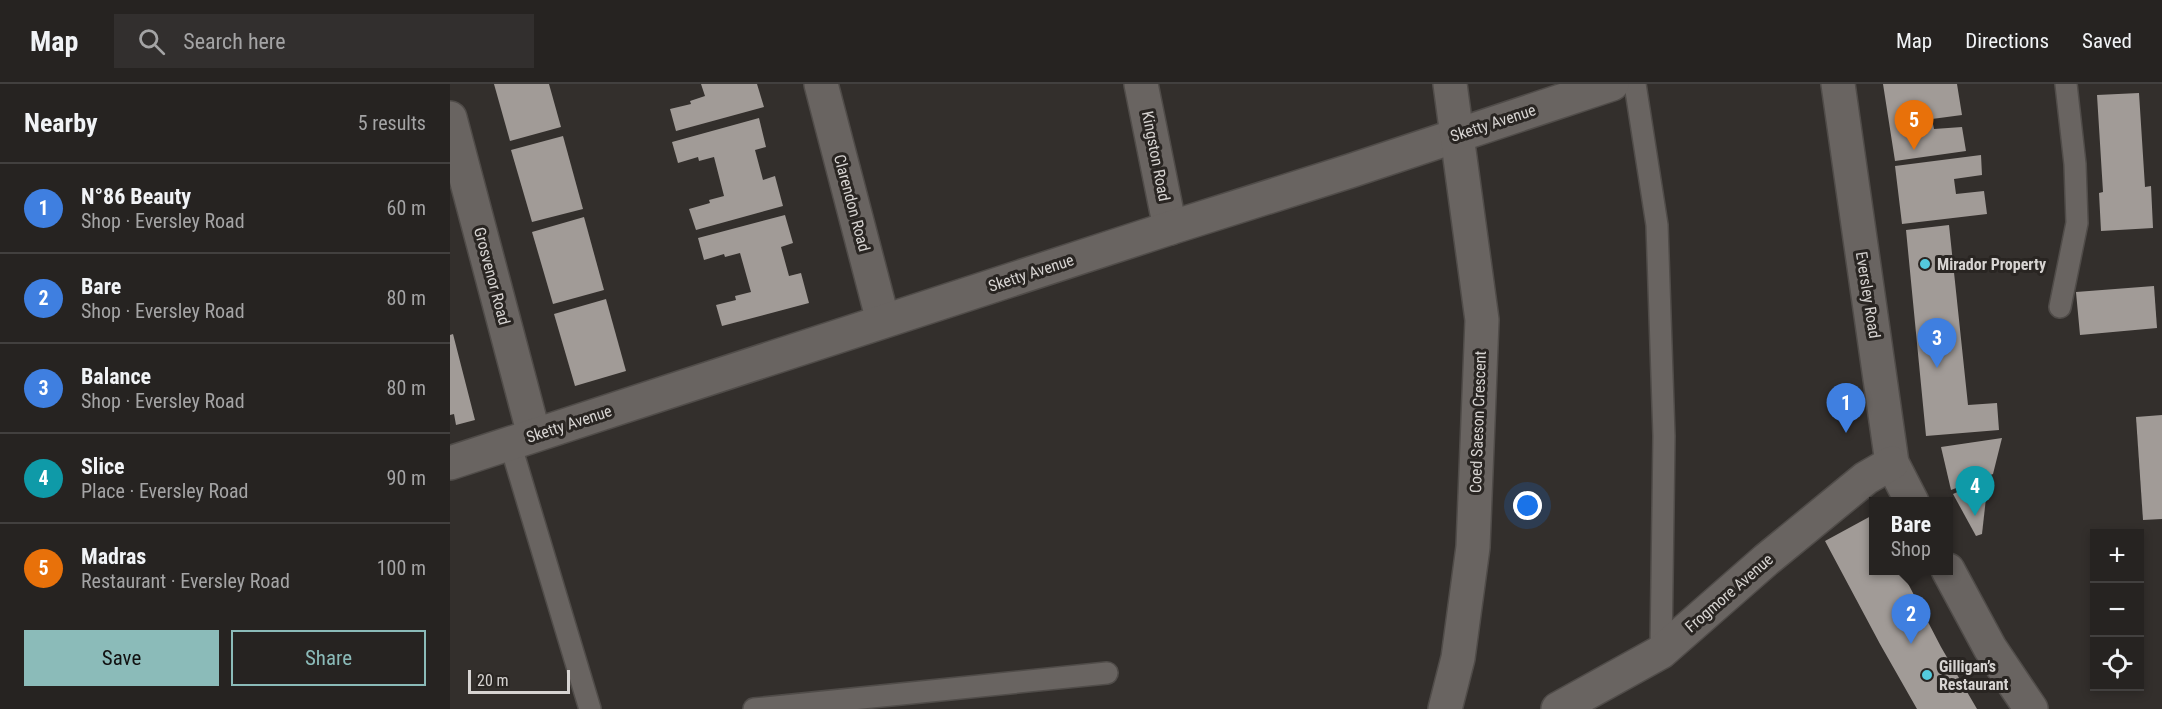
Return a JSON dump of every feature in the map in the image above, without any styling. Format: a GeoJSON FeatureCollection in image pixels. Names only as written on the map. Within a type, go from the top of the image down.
{"type":"FeatureCollection","features":[{"type":"Feature","properties":{"kind":"street","name":"Clarendon Road"},"geometry":{"type":"LineString","coordinates":[[821,84],[883,321]]}},
{"type":"Feature","properties":{"kind":"street","name":"Kingston Road"},"geometry":{"type":"LineString","coordinates":[[1141,84],[1170,228]]}},
{"type":"Feature","properties":{"kind":"street","name":"Coed Saeson Crescent"},"geometry":{"type":"LineString","coordinates":[[1445,709],[1458,658],[1473,547],[1482,320],[1450,84]]}},
{"type":"Feature","properties":{"kind":"street","name":"Sketty Avenue"},"geometry":{"type":"LineString","coordinates":[[450,463],[1612,84]]}},
{"type":"Feature","properties":{"kind":"street","name":"Eversley Road"},"geometry":{"type":"LineString","coordinates":[[1838,84],[1892,463],[1910,497]]}},
{"type":"Feature","properties":{"kind":"street","name":"Grosvenor Road"},"geometry":{"type":"LineString","coordinates":[[450,117],[522,439]]}},
{"type":"Feature","properties":{"kind":"street","name":"Frogmore Avenue"},"geometry":{"type":"LineString","coordinates":[[1558,709],[1661,652],[1766,560],[1866,478],[1892,463]]}},
{"type":"Feature","properties":{"kind":"street"},"geometry":{"type":"LineString","coordinates":[[1951,575],[1990,648],[2031,709]]}},
{"type":"Feature","properties":{"kind":"lane"},"geometry":{"type":"LineString","coordinates":[[1635,84],[1657,225],[1664,436],[1661,652]]}},
{"type":"Feature","properties":{"kind":"lane"},"geometry":{"type":"LineString","coordinates":[[2060,307],[2077,223],[2075,164],[2066,84]]}},
{"type":"Feature","properties":{"kind":"lane"},"geometry":{"type":"LineString","coordinates":[[522,439],[590,709]]}},
{"type":"Feature","properties":{"kind":"lane"},"geometry":{"type":"LineString","coordinates":[[754,709],[1107,673]]}},
{"type":"Feature","properties":{"kind":"building"},"geometry":{"type":"Polygon","coordinates":[[[494,84],[549,84],[561,127],[510,141],[494,84]]]}},
{"type":"Feature","properties":{"kind":"building"},"geometry":{"type":"Polygon","coordinates":[[[701,84],[757,84],[764,107],[676,131],[670,109],[691,104],[690,101],[705,96],[701,84]]]}},
{"type":"Feature","properties":{"kind":"building"},"geometry":{"type":"Polygon","coordinates":[[[1883,84],[1957,84],[1962,115],[1932,119],[1934,129],[1962,127],[1966,151],[1895,161],[1883,84]]]}},
{"type":"Feature","properties":{"kind":"building"},"geometry":{"type":"Polygon","coordinates":[[[2139,93],[2145,187],[2151,186],[2153,228],[2101,231],[2099,193],[2103,192],[2097,95],[2139,93]]]}},
{"type":"Feature","properties":{"kind":"building"},"geometry":{"type":"Polygon","coordinates":[[[759,118],[766,147],[755,150],[763,180],[775,176],[783,206],[696,230],[689,209],[724,196],[714,157],[699,161],[698,157],[678,163],[672,142],[759,118]]]}},
{"type":"Feature","properties":{"kind":"building"},"geometry":{"type":"Polygon","coordinates":[[[563,136],[583,209],[532,222],[511,150],[563,136]]]}},
{"type":"Feature","properties":{"kind":"building"},"geometry":{"type":"Polygon","coordinates":[[[1981,155],[1982,175],[1954,179],[1956,194],[1984,191],[1987,214],[1902,224],[1895,166],[1981,155]]]}},
{"type":"Feature","properties":{"kind":"building"},"geometry":{"type":"Polygon","coordinates":[[[785,215],[793,243],[781,247],[789,276],[801,273],[809,303],[722,326],[716,305],[736,300],[735,296],[751,292],[740,253],[725,257],[724,254],[704,260],[698,238],[785,215]]]}},
{"type":"Feature","properties":{"kind":"building"},"geometry":{"type":"Polygon","coordinates":[[[584,217],[604,290],[553,304],[532,232],[584,217]]]}},
{"type":"Feature","properties":{"kind":"building"},"geometry":{"type":"Polygon","coordinates":[[[1949,225],[1968,405],[1997,403],[1999,430],[1926,436],[1906,230],[1949,225]]]}},
{"type":"Feature","properties":{"kind":"building"},"geometry":{"type":"Polygon","coordinates":[[[2154,286],[2157,328],[2080,335],[2076,292],[2154,286]]]}},
{"type":"Feature","properties":{"kind":"building"},"geometry":{"type":"Polygon","coordinates":[[[606,299],[626,371],[575,386],[554,314],[606,299]]]}},
{"type":"Feature","properties":{"kind":"building"},"geometry":{"type":"Polygon","coordinates":[[[453,334],[475,420],[456,425],[454,414],[450,415],[450,335],[453,334]]]}},
{"type":"Feature","properties":{"kind":"building"},"geometry":{"type":"Polygon","coordinates":[[[2162,415],[2162,519],[2143,520],[2136,417],[2162,415]]]}},
{"type":"Feature","properties":{"kind":"building"},"geometry":{"type":"Polygon","coordinates":[[[2002,438],[1993,474],[1951,490],[1941,447],[2002,438]]]}},
{"type":"Feature","properties":{"kind":"building"},"geometry":{"type":"Polygon","coordinates":[[[1978,483],[1986,498],[1982,534],[1976,536],[1953,494],[1978,483]]]}},
{"type":"Feature","properties":{"kind":"building"},"geometry":{"type":"Polygon","coordinates":[[[1869,517],[1869,575],[1904,575],[1977,709],[1917,709],[1825,541],[1869,517]]]}},
{"type":"Feature","properties":{"kind":"place","name":"Madras"},"geometry":{"type":"Point","coordinates":[1914,150]}},
{"type":"Feature","properties":{"kind":"place","name":"Mirador Property"},"geometry":{"type":"Point","coordinates":[1925,264]}},
{"type":"Feature","properties":{"kind":"place","name":"Balance"},"geometry":{"type":"Point","coordinates":[1937,368]}},
{"type":"Feature","properties":{"kind":"place","name":"N°86 Beauty"},"geometry":{"type":"Point","coordinates":[1846,433]}},
{"type":"Feature","properties":{"kind":"place","name":"Slice"},"geometry":{"type":"Point","coordinates":[1975,516]}},
{"type":"Feature","properties":{"kind":"place","name":"Bare"},"geometry":{"type":"Point","coordinates":[1911,644]}},
{"type":"Feature","properties":{"kind":"place","name":"Gilligan’s Restaurant"},"geometry":{"type":"Point","coordinates":[1927,675]}}]}
